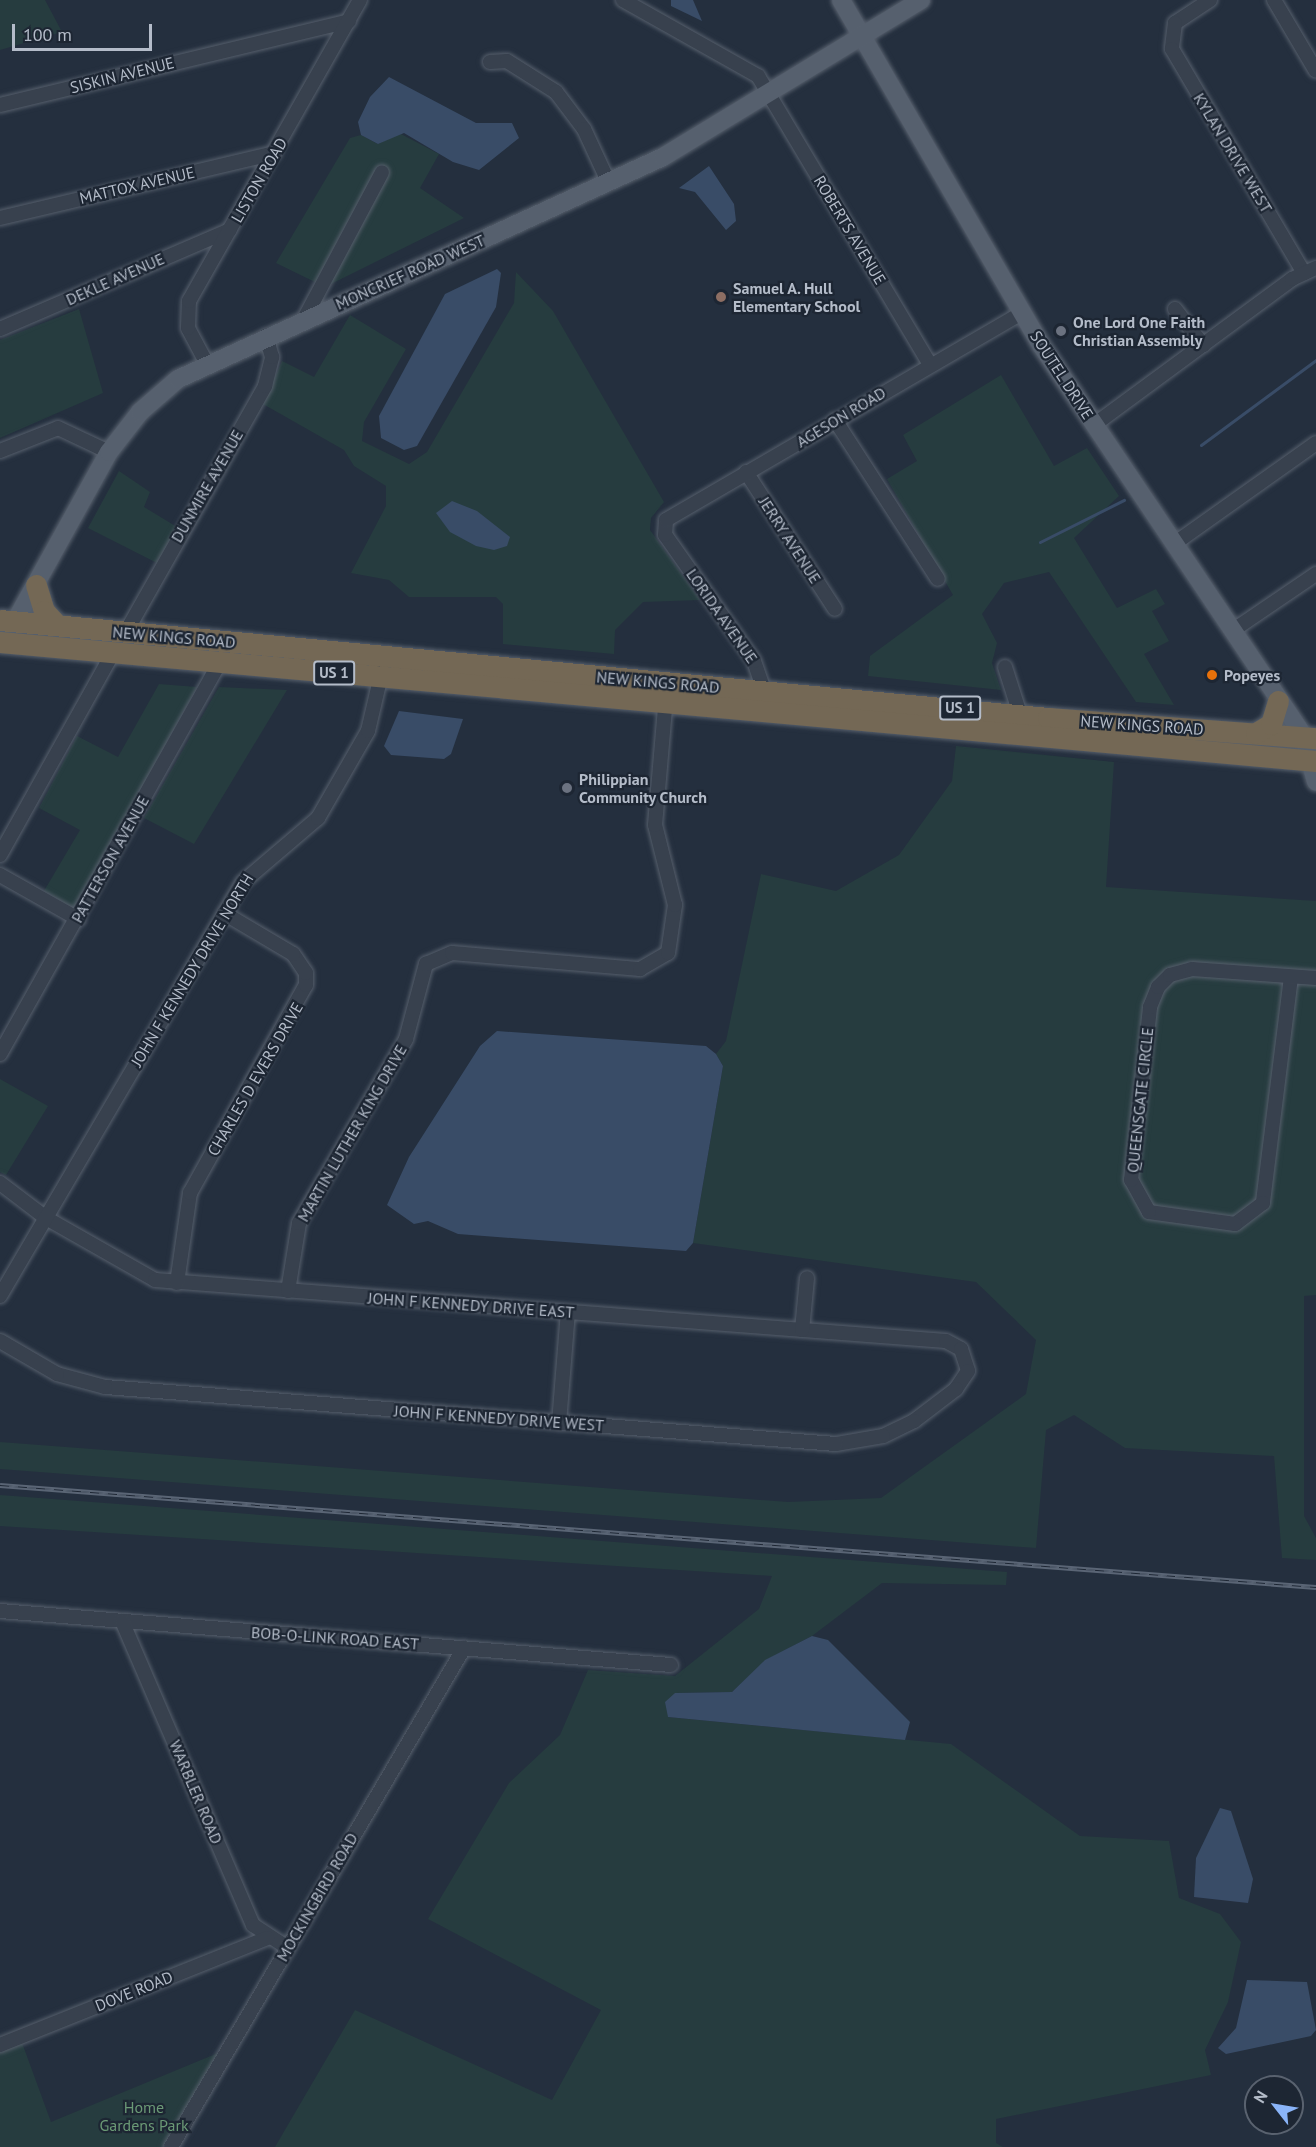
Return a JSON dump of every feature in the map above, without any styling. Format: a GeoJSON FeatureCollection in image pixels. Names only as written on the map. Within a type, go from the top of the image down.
{"type":"FeatureCollection","features":[{"type":"Feature","properties":{"kind":"highway"},"geometry":{"type":"LineString","coordinates":[[36,585],[44,611],[57,625]]}},
{"type":"Feature","properties":{"kind":"highway","name":"NEW KINGS ROAD"},"geometry":{"type":"LineString","coordinates":[[8,620],[126,632],[383,667],[1045,728],[1314,759]]}},
{"type":"Feature","properties":{"kind":"highway","name":"NEW KINGS ROAD"},"geometry":{"type":"LineString","coordinates":[[1,644],[219,663],[383,667]]}},
{"type":"Feature","properties":{"kind":"highway"},"geometry":{"type":"LineString","coordinates":[[1256,733],[1271,724],[1278,701]]}},
{"type":"Feature","properties":{"kind":"highway","name":"NEW KINGS ROAD"},"geometry":{"type":"LineString","coordinates":[[768,702],[1020,714],[1045,728],[1256,733],[1310,737]]}},
{"type":"Feature","properties":{"kind":"main road","name":"SOUTEL DRIVE"},"geometry":{"type":"LineString","coordinates":[[841,0],[1021,313],[1278,701],[1310,737],[1316,782]]}},
{"type":"Feature","properties":{"kind":"main road","name":"MONCRIEF ROAD WEST"},"geometry":{"type":"LineString","coordinates":[[1,644],[8,620],[36,585],[110,452],[157,395],[206,362],[609,183],[770,94],[921,0]]}},
{"type":"Feature","properties":{"kind":"street","name":"LISTON ROAD"},"geometry":{"type":"LineString","coordinates":[[206,362],[188,328],[186,309],[360,0]]}},
{"type":"Feature","properties":{"kind":"street","name":"ROBERTS AVENUE"},"geometry":{"type":"LineString","coordinates":[[623,0],[758,76],[930,365]]}},
{"type":"Feature","properties":{"kind":"street","name":"KYLAN DRIVE WEST"},"geometry":{"type":"LineString","coordinates":[[1210,0],[1181,17],[1170,31],[1172,49],[1310,271]]}},
{"type":"Feature","properties":{"kind":"street"},"geometry":{"type":"LineString","coordinates":[[1274,0],[1316,71]]}},
{"type":"Feature","properties":{"kind":"street","name":"SISKIN AVENUE"},"geometry":{"type":"LineString","coordinates":[[0,105],[349,21]]}},
{"type":"Feature","properties":{"kind":"street"},"geometry":{"type":"LineString","coordinates":[[490,62],[507,61],[556,92],[584,129],[609,183]]}},
{"type":"Feature","properties":{"kind":"street","name":"MATTOX AVENUE"},"geometry":{"type":"LineString","coordinates":[[0,218],[274,153]]}},
{"type":"Feature","properties":{"kind":"street"},"geometry":{"type":"LineString","coordinates":[[304,319],[382,172]]}},
{"type":"Feature","properties":{"kind":"street","name":"DEKLE AVENUE"},"geometry":{"type":"LineString","coordinates":[[0,329],[230,230]]}},
{"type":"Feature","properties":{"kind":"street"},"geometry":{"type":"LineString","coordinates":[[1094,425],[1203,345],[1310,271]]}},
{"type":"Feature","properties":{"kind":"street"},"geometry":{"type":"LineString","coordinates":[[1175,309],[1203,345]]}},
{"type":"Feature","properties":{"kind":"street","name":"AGESON ROAD"},"geometry":{"type":"LineString","coordinates":[[664,525],[669,516],[1021,313]]}},
{"type":"Feature","properties":{"kind":"street","name":"DUNMIRE AVENUE"},"geometry":{"type":"LineString","coordinates":[[126,632],[265,386],[272,357],[266,336]]}},
{"type":"Feature","properties":{"kind":"street"},"geometry":{"type":"LineString","coordinates":[[835,420],[938,579]]}},
{"type":"Feature","properties":{"kind":"street"},"geometry":{"type":"LineString","coordinates":[[0,451],[58,428],[110,452]]}},
{"type":"Feature","properties":{"kind":"street"},"geometry":{"type":"LineString","coordinates":[[1174,544],[1316,443]]}},
{"type":"Feature","properties":{"kind":"street","name":"JERRY AVENUE"},"geometry":{"type":"LineString","coordinates":[[746,472],[835,609]]}},
{"type":"Feature","properties":{"kind":"street","name":"LORIDA AVENUE"},"geometry":{"type":"LineString","coordinates":[[664,525],[665,535],[754,662],[768,702]]}},
{"type":"Feature","properties":{"kind":"street"},"geometry":{"type":"LineString","coordinates":[[1232,631],[1316,574]]}},
{"type":"Feature","properties":{"kind":"street"},"geometry":{"type":"LineString","coordinates":[[0,855],[113,653]]}},
{"type":"Feature","properties":{"kind":"street","name":"PATTERSON AVENUE"},"geometry":{"type":"LineString","coordinates":[[0,1054],[78,919],[219,663]]}},
{"type":"Feature","properties":{"kind":"street","name":"JOHN F KENNEDY DRIVE NORTH"},"geometry":{"type":"LineString","coordinates":[[0,1296],[252,869],[318,818],[368,731],[383,667]]}},
{"type":"Feature","properties":{"kind":"street"},"geometry":{"type":"LineString","coordinates":[[1005,667],[1020,714]]}},
{"type":"Feature","properties":{"kind":"street","name":"MARTIN LUTHER KING DRIVE"},"geometry":{"type":"LineString","coordinates":[[288,1291],[299,1223],[406,1039],[426,964],[452,953],[640,969],[668,953],[675,904],[655,825],[666,693]]}},
{"type":"Feature","properties":{"kind":"street"},"geometry":{"type":"LineString","coordinates":[[0,875],[78,919]]}},
{"type":"Feature","properties":{"kind":"street","name":"CHARLES D EVERS DRIVE"},"geometry":{"type":"LineString","coordinates":[[177,1282],[190,1193],[306,985],[306,973],[293,954],[224,913]]}},
{"type":"Feature","properties":{"kind":"street","name":"QUEENSGATE CIRCLE"},"geometry":{"type":"LineString","coordinates":[[1291,977],[1263,1203],[1235,1224],[1149,1212],[1131,1180],[1153,996],[1180,971],[1316,978]]}},
{"type":"Feature","properties":{"kind":"street","name":"JOHN F KENNEDY DRIVE EAST"},"geometry":{"type":"LineString","coordinates":[[0,1183],[46,1218],[148,1278],[288,1291],[946,1341],[965,1355]]}},
{"type":"Feature","properties":{"kind":"street"},"geometry":{"type":"LineString","coordinates":[[802,1330],[807,1278]]}},
{"type":"Feature","properties":{"kind":"street"},"geometry":{"type":"LineString","coordinates":[[559,1423],[568,1312]]}},
{"type":"Feature","properties":{"kind":"street","name":"JOHN F KENNEDY DRIVE WEST"},"geometry":{"type":"LineString","coordinates":[[0,1341],[57,1374],[90,1385],[559,1423],[861,1442],[914,1421],[956,1389],[968,1371],[965,1355]]}},
{"type":"Feature","properties":{"kind":"street","name":"BOB-O-LINK ROAD EAST"},"geometry":{"type":"LineString","coordinates":[[0,1611],[670,1665]]}},
{"type":"Feature","properties":{"kind":"street","name":"WARBLER ROAD"},"geometry":{"type":"LineString","coordinates":[[122,1621],[253,1926],[267,1938],[288,1948]]}},
{"type":"Feature","properties":{"kind":"street","name":"MOCKINGBIRD ROAD"},"geometry":{"type":"LineString","coordinates":[[171,2147],[464,1648]]}},
{"type":"Feature","properties":{"kind":"street","name":"DOVE ROAD"},"geometry":{"type":"LineString","coordinates":[[0,2045],[267,1938]]}},
{"type":"Feature","properties":{"kind":"green space"},"geometry":{"type":"Polygon","coordinates":[[[0,0],[45,0],[62,32],[0,50],[0,0]]]}},
{"type":"Feature","properties":{"kind":"green space"},"geometry":{"type":"Polygon","coordinates":[[[399,133],[439,154],[420,188],[464,218],[325,287],[276,263],[350,138],[361,135],[378,144],[399,133]]]}},
{"type":"Feature","properties":{"kind":"green space"},"geometry":{"type":"Polygon","coordinates":[[[516,272],[553,311],[664,502],[651,518],[650,530],[700,600],[643,602],[615,630],[614,654],[503,644],[503,604],[496,597],[409,597],[389,580],[351,573],[386,506],[386,486],[354,466],[344,450],[263,404],[282,361],[314,377],[350,315],[406,349],[364,422],[362,441],[409,464],[427,452],[514,303],[516,272]]]}},
{"type":"Feature","properties":{"kind":"green space"},"geometry":{"type":"Polygon","coordinates":[[[79,309],[103,393],[0,438],[0,340],[79,309]]]}},
{"type":"Feature","properties":{"kind":"green space"},"geometry":{"type":"Polygon","coordinates":[[[1001,375],[1054,466],[1087,448],[1119,496],[1074,538],[1117,608],[1156,589],[1165,604],[1152,611],[1169,641],[1144,654],[1174,705],[1136,702],[1049,572],[1004,583],[982,614],[997,643],[992,663],[1001,690],[868,676],[870,656],[953,595],[887,479],[917,461],[903,435],[1001,375]]]}},
{"type":"Feature","properties":{"kind":"green space"},"geometry":{"type":"Polygon","coordinates":[[[119,471],[150,492],[144,507],[177,527],[157,563],[88,528],[119,471]]]}},
{"type":"Feature","properties":{"kind":"green space"},"geometry":{"type":"Polygon","coordinates":[[[159,684],[197,687],[75,909],[44,891],[80,830],[39,808],[77,736],[118,757],[159,684]]]}},
{"type":"Feature","properties":{"kind":"green space"},"geometry":{"type":"Polygon","coordinates":[[[219,687],[287,690],[194,844],[144,818],[219,687]]]}},
{"type":"Feature","properties":{"kind":"green space"},"geometry":{"type":"Polygon","coordinates":[[[956,746],[1114,762],[1106,887],[1316,901],[1316,1295],[1304,1296],[1304,1516],[1316,1538],[1316,1560],[1282,1558],[1274,1456],[1125,1448],[1074,1415],[1046,1430],[1036,1548],[0,1469],[0,1442],[788,1502],[881,1498],[1026,1394],[1036,1340],[976,1282],[693,1243],[723,1066],[716,1054],[726,1041],[761,874],[836,891],[899,855],[952,781],[956,746]]]}},
{"type":"Feature","properties":{"kind":"green space"},"geometry":{"type":"Polygon","coordinates":[[[0,1079],[48,1106],[6,1175],[0,1172],[0,1079]]]}},
{"type":"Feature","properties":{"kind":"green space"},"geometry":{"type":"Polygon","coordinates":[[[0,1495],[1007,1572],[1006,1585],[882,1583],[812,1636],[766,1660],[732,1692],[675,1693],[668,1717],[951,1744],[1080,1836],[1169,1841],[1179,1898],[1220,1914],[1241,1942],[1228,2002],[1205,2050],[1211,2075],[996,2119],[996,2143],[1003,2147],[275,2147],[355,2010],[552,2100],[601,2010],[428,1919],[509,1783],[560,1735],[588,1670],[675,1676],[759,1609],[772,1576],[0,1526],[0,1495]]]}},
{"type":"Feature","properties":{"kind":"green space","name":"Home Gardens Park"},"geometry":{"type":"Polygon","coordinates":[[[21,2040],[51,2122],[218,2053],[163,2147],[0,2147],[0,2049],[21,2040]]]}},
{"type":"Feature","properties":{"kind":"water"},"geometry":{"type":"Polygon","coordinates":[[[671,0],[693,0],[702,21],[671,6],[671,0]]]}},
{"type":"Feature","properties":{"kind":"water"},"geometry":{"type":"Polygon","coordinates":[[[389,77],[476,123],[512,123],[519,138],[479,170],[453,162],[404,133],[378,144],[361,135],[358,122],[370,97],[389,77]]]}},
{"type":"Feature","properties":{"kind":"water"},"geometry":{"type":"Polygon","coordinates":[[[709,166],[734,204],[736,221],[726,230],[695,192],[679,188],[709,166]]]}},
{"type":"Feature","properties":{"kind":"water"},"geometry":{"type":"Polygon","coordinates":[[[497,269],[501,273],[496,307],[417,446],[404,450],[381,438],[379,416],[445,294],[497,269]]]}},
{"type":"Feature","properties":{"kind":"water"},"geometry":{"type":"Polygon","coordinates":[[[452,501],[477,511],[510,537],[507,546],[494,550],[476,546],[450,532],[436,513],[452,501]]]}},
{"type":"Feature","properties":{"kind":"water"},"geometry":{"type":"Polygon","coordinates":[[[399,711],[463,719],[451,754],[444,759],[391,755],[384,746],[399,711]]]}},
{"type":"Feature","properties":{"kind":"water"},"geometry":{"type":"Polygon","coordinates":[[[497,1031],[706,1046],[716,1054],[723,1066],[693,1243],[686,1251],[458,1234],[428,1221],[414,1224],[387,1205],[409,1157],[480,1046],[497,1031]]]}},
{"type":"Feature","properties":{"kind":"water"},"geometry":{"type":"Polygon","coordinates":[[[812,1636],[828,1640],[910,1722],[905,1740],[668,1717],[665,1702],[675,1693],[732,1692],[765,1660],[812,1636]]]}},
{"type":"Feature","properties":{"kind":"water"},"geometry":{"type":"Polygon","coordinates":[[[1220,1808],[1231,1811],[1253,1879],[1248,1903],[1194,1897],[1196,1858],[1220,1808]]]}},
{"type":"Feature","properties":{"kind":"water"},"geometry":{"type":"Polygon","coordinates":[[[1247,1980],[1307,1982],[1316,2030],[1311,2036],[1226,2054],[1218,2048],[1236,2028],[1247,1980]]]}},
{"type":"Feature","properties":{"kind":"waterway"},"geometry":{"type":"LineString","coordinates":[[1201,445],[1316,360]]}},
{"type":"Feature","properties":{"kind":"waterway"},"geometry":{"type":"LineString","coordinates":[[1040,542],[1124,500]]}},
{"type":"Feature","properties":{"kind":"railway"},"geometry":{"type":"LineString","coordinates":[[0,1485],[1316,1587]]}},
{"type":"Feature","properties":{"kind":"place","name":"Samuel A. Hull Elementary School"},"geometry":{"type":"Point","coordinates":[721,297]}},
{"type":"Feature","properties":{"kind":"place","name":"One Lord One Faith Christian Assembly"},"geometry":{"type":"Point","coordinates":[1061,331]}},
{"type":"Feature","properties":{"kind":"place","name":"Popeyes"},"geometry":{"type":"Point","coordinates":[1212,675]}},
{"type":"Feature","properties":{"kind":"place","name":"Philippian Community Church"},"geometry":{"type":"Point","coordinates":[567,788]}}]}
